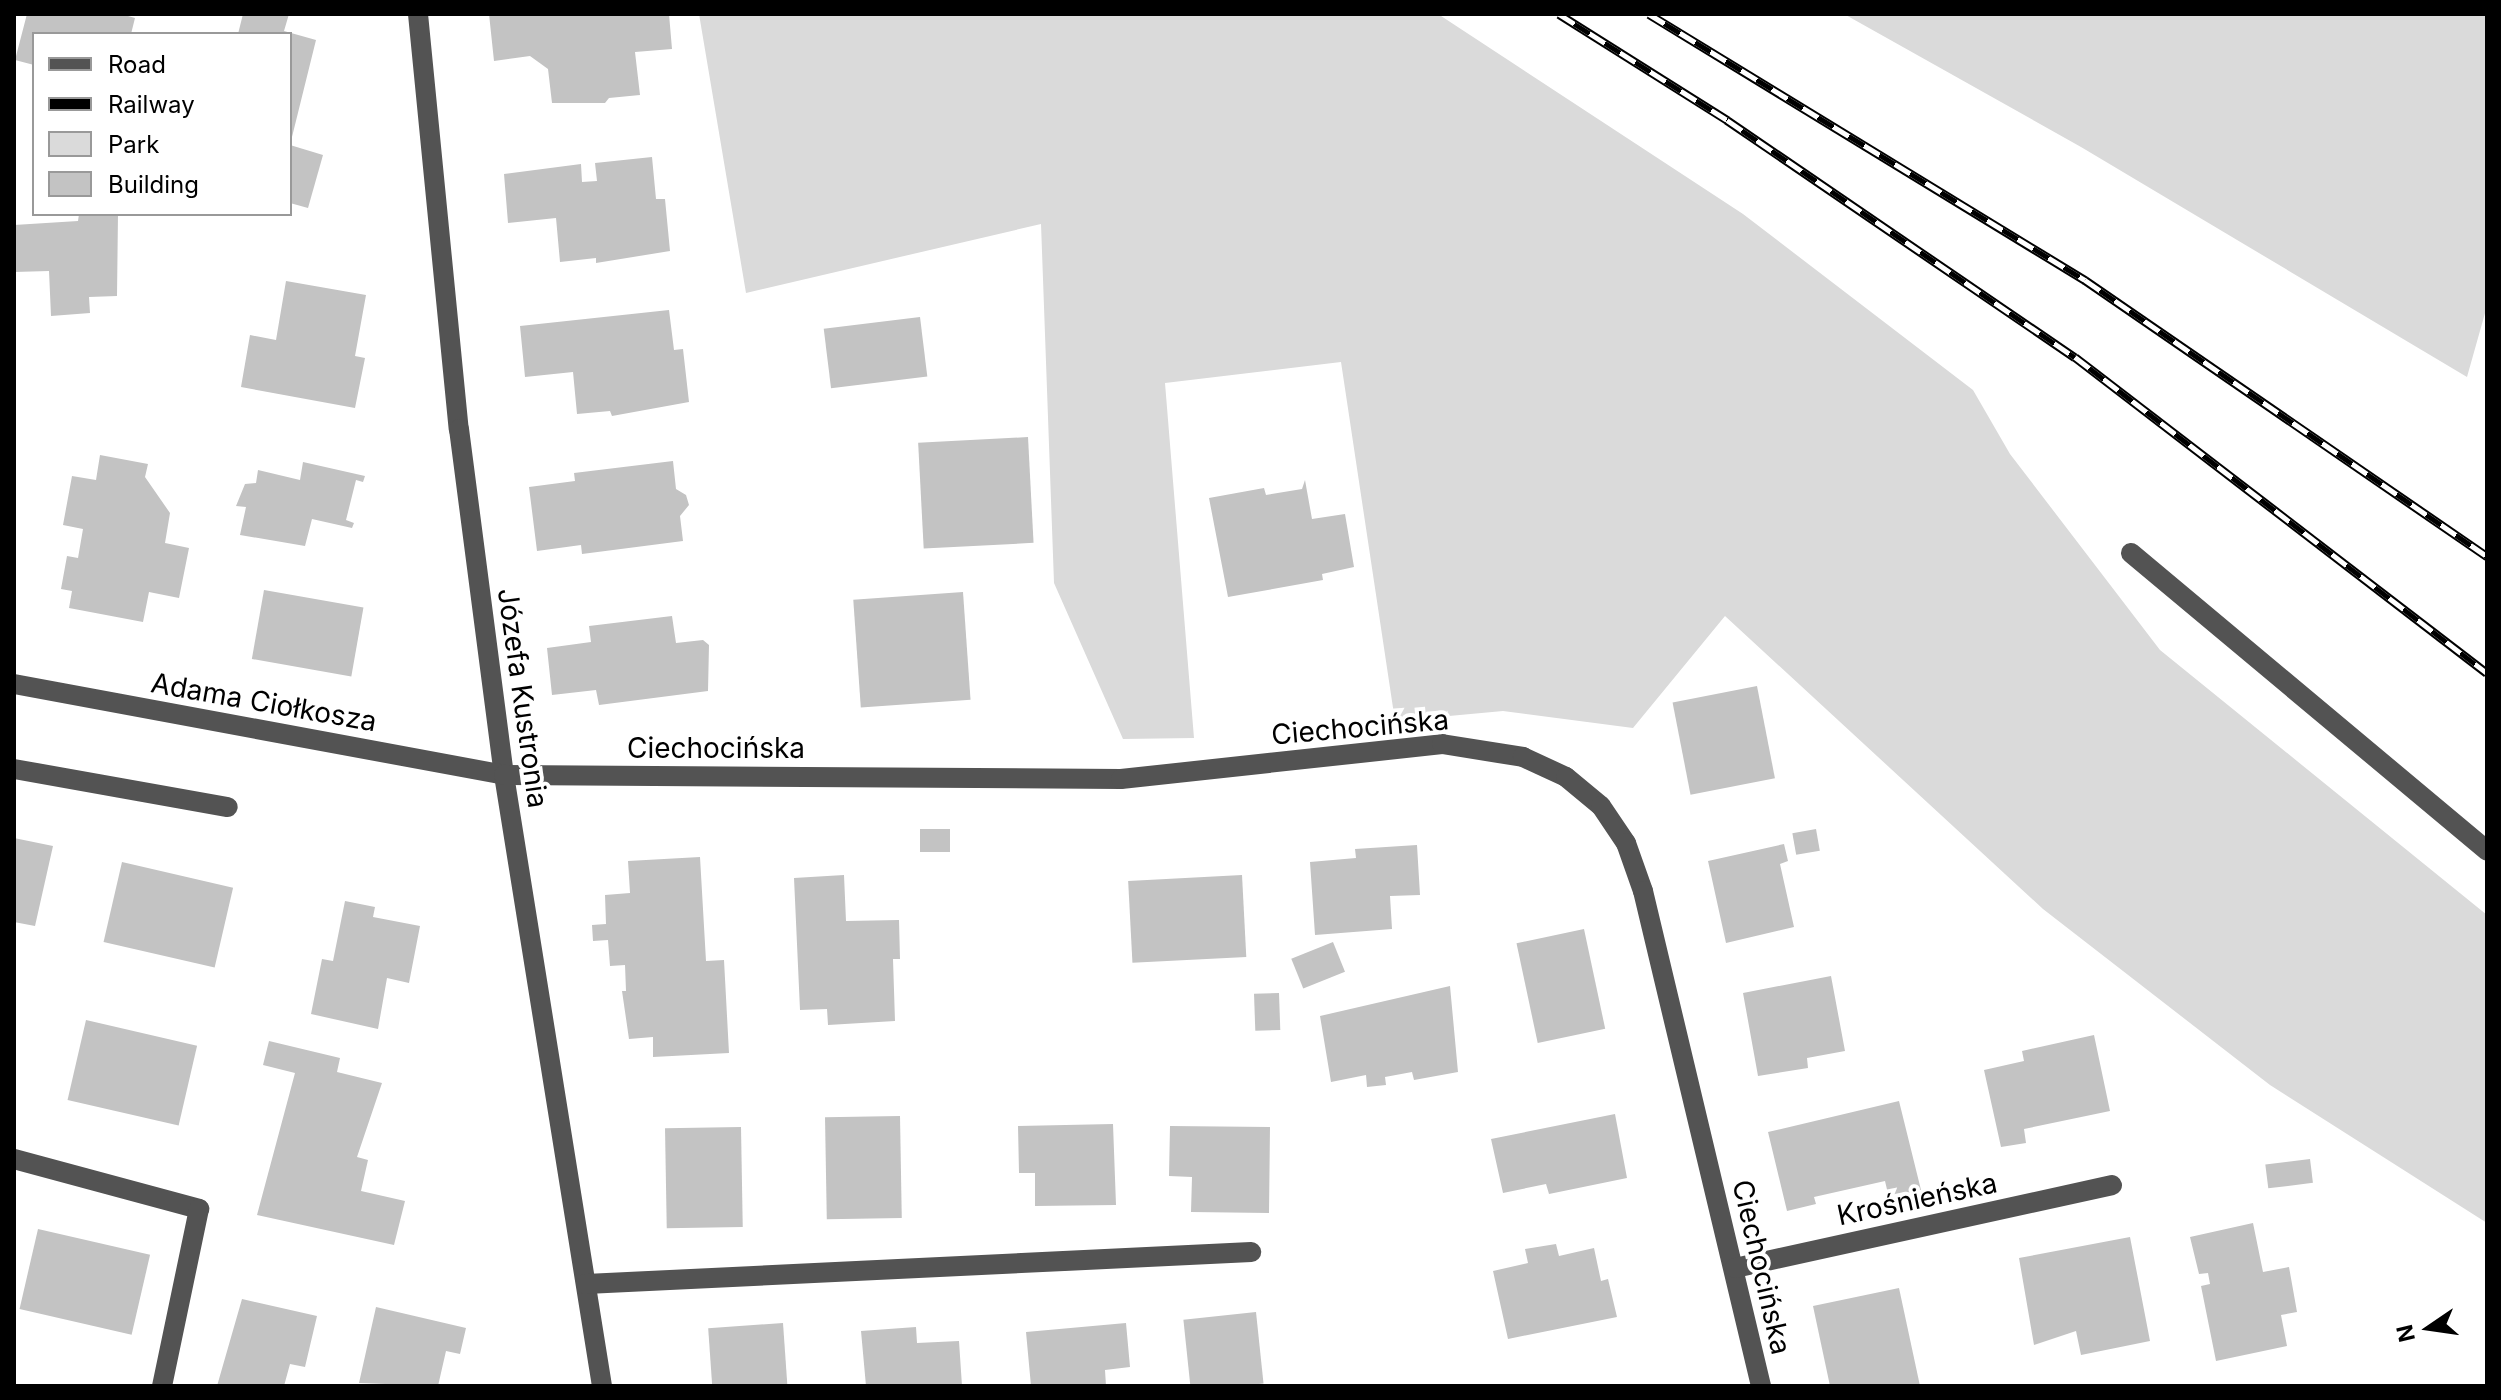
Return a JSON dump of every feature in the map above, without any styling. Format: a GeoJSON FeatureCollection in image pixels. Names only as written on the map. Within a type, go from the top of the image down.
{"type":"FeatureCollection","features":[{"type":"Feature","properties":{"kind":"street","name":"Józefa Kustronia"},"geometry":{"type":"LineString","coordinates":[[418,14],[459,429],[504,775],[602,1386]]}},
{"type":"Feature","properties":{"kind":"street"},"geometry":{"type":"LineString","coordinates":[[2131,553],[2487,851]]}},
{"type":"Feature","properties":{"kind":"street","name":"Adama Ciołkosza"},"geometry":{"type":"LineString","coordinates":[[14,684],[504,775]]}},
{"type":"Feature","properties":{"kind":"street","name":"Ciechocińska"},"geometry":{"type":"LineString","coordinates":[[504,775],[1121,779],[1442,744],[1523,757],[1566,777],[1601,806],[1626,843],[1643,891],[1761,1386]]}},
{"type":"Feature","properties":{"kind":"street"},"geometry":{"type":"LineString","coordinates":[[14,769],[228,807]]}},
{"type":"Feature","properties":{"kind":"street"},"geometry":{"type":"LineString","coordinates":[[14,1159],[199,1209],[162,1386]]}},
{"type":"Feature","properties":{"kind":"street","name":"Krośnieńska"},"geometry":{"type":"LineString","coordinates":[[1735,1268],[2112,1185]]}},
{"type":"Feature","properties":{"kind":"street"},"geometry":{"type":"LineString","coordinates":[[586,1284],[1251,1252]]}},
{"type":"Feature","properties":{"kind":"green space"},"geometry":{"type":"Polygon","coordinates":[[[699,14],[1438,14],[1743,214],[1973,390],[2010,454],[2160,650],[2487,915],[2487,1223],[2270,1085],[2043,909],[1725,616],[1633,728],[1503,711],[1395,721],[1341,362],[1165,383],[1194,738],[1123,739],[1054,583],[1041,224],[746,293],[699,14]]]}},
{"type":"Feature","properties":{"kind":"green space"},"geometry":{"type":"Polygon","coordinates":[[[1844,14],[2487,14],[2487,306],[2467,377],[2081,147],[1844,14]]]}},
{"type":"Feature","properties":{"kind":"building"},"geometry":{"type":"Polygon","coordinates":[[[27,14],[121,14],[135,18],[132,32],[32,32],[32,64],[15,60],[27,14]]]}},
{"type":"Feature","properties":{"kind":"building"},"geometry":{"type":"Polygon","coordinates":[[[243,14],[289,14],[284,31],[288,32],[238,32],[243,14]]]}},
{"type":"Feature","properties":{"kind":"building"},"geometry":{"type":"Polygon","coordinates":[[[489,14],[669,14],[672,49],[635,52],[640,95],[609,98],[605,103],[552,103],[548,69],[530,56],[494,61],[489,14]]]}},
{"type":"Feature","properties":{"kind":"building"},"geometry":{"type":"Polygon","coordinates":[[[292,33],[316,40],[292,137],[292,33]]]}},
{"type":"Feature","properties":{"kind":"building"},"geometry":{"type":"Polygon","coordinates":[[[292,146],[323,155],[308,208],[292,204],[292,146]]]}},
{"type":"Feature","properties":{"kind":"building"},"geometry":{"type":"Polygon","coordinates":[[[652,157],[656,199],[665,199],[670,251],[596,263],[596,258],[560,262],[556,218],[508,223],[504,174],[581,164],[582,182],[597,181],[595,163],[652,157]]]}},
{"type":"Feature","properties":{"kind":"building"},"geometry":{"type":"Polygon","coordinates":[[[79,216],[118,216],[117,296],[89,297],[90,313],[51,316],[49,271],[14,272],[14,225],[78,221],[79,216]]]}},
{"type":"Feature","properties":{"kind":"building"},"geometry":{"type":"Polygon","coordinates":[[[286,281],[366,295],[355,356],[365,358],[355,408],[241,387],[250,335],[276,340],[286,281]]]}},
{"type":"Feature","properties":{"kind":"building"},"geometry":{"type":"Polygon","coordinates":[[[669,310],[674,350],[683,349],[689,402],[612,416],[610,411],[577,414],[573,372],[525,377],[520,326],[669,310]]]}},
{"type":"Feature","properties":{"kind":"building"},"geometry":{"type":"Polygon","coordinates":[[[920,317],[927,377],[831,388],[824,329],[920,317]]]}},
{"type":"Feature","properties":{"kind":"building"},"geometry":{"type":"Polygon","coordinates":[[[1028,437],[1034,543],[924,549],[918,443],[1028,437]]]}},
{"type":"Feature","properties":{"kind":"building"},"geometry":{"type":"Polygon","coordinates":[[[100,455],[148,464],[145,477],[170,513],[165,543],[189,548],[179,598],[149,592],[143,622],[69,608],[72,591],[61,589],[67,556],[78,558],[83,529],[63,525],[72,476],[96,480],[100,455]]]}},
{"type":"Feature","properties":{"kind":"building"},"geometry":{"type":"Polygon","coordinates":[[[673,461],[676,489],[686,495],[689,505],[680,516],[683,541],[582,554],[581,545],[537,551],[529,487],[575,481],[574,473],[673,461]]]}},
{"type":"Feature","properties":{"kind":"building"},"geometry":{"type":"Polygon","coordinates":[[[303,462],[365,476],[363,482],[356,480],[346,520],[354,523],[352,528],[312,519],[305,546],[240,535],[246,507],[236,506],[245,484],[256,483],[258,470],[300,480],[303,462]]]}},
{"type":"Feature","properties":{"kind":"building"},"geometry":{"type":"Polygon","coordinates":[[[1305,480],[1312,519],[1345,514],[1354,567],[1322,574],[1323,580],[1228,597],[1209,498],[1264,488],[1266,495],[1302,489],[1305,480]]]}},
{"type":"Feature","properties":{"kind":"building"},"geometry":{"type":"Polygon","coordinates":[[[264,590],[363,608],[351,676],[252,659],[264,590]]]}},
{"type":"Feature","properties":{"kind":"building"},"geometry":{"type":"Polygon","coordinates":[[[963,592],[971,700],[861,707],[853,600],[963,592]]]}},
{"type":"Feature","properties":{"kind":"building"},"geometry":{"type":"Polygon","coordinates":[[[672,616],[676,643],[703,640],[709,645],[708,691],[599,705],[596,690],[552,695],[547,648],[591,642],[589,626],[672,616]]]}},
{"type":"Feature","properties":{"kind":"building"},"geometry":{"type":"Polygon","coordinates":[[[1757,686],[1775,778],[1691,795],[1673,702],[1757,686]]]}},
{"type":"Feature","properties":{"kind":"building"},"geometry":{"type":"Polygon","coordinates":[[[920,829],[950,829],[950,852],[920,852],[920,829]]]}},
{"type":"Feature","properties":{"kind":"building"},"geometry":{"type":"Polygon","coordinates":[[[1816,829],[1820,851],[1796,855],[1792,833],[1816,829]]]}},
{"type":"Feature","properties":{"kind":"building"},"geometry":{"type":"Polygon","coordinates":[[[14,838],[53,846],[35,926],[14,922],[14,838]]]}},
{"type":"Feature","properties":{"kind":"building"},"geometry":{"type":"Polygon","coordinates":[[[1784,844],[1788,861],[1780,864],[1794,927],[1726,943],[1708,861],[1784,844]]]}},
{"type":"Feature","properties":{"kind":"building"},"geometry":{"type":"Polygon","coordinates":[[[1417,845],[1420,895],[1390,896],[1392,929],[1315,935],[1310,862],[1356,858],[1355,849],[1417,845]]]}},
{"type":"Feature","properties":{"kind":"building"},"geometry":{"type":"Polygon","coordinates":[[[700,857],[706,961],[724,960],[729,1053],[653,1057],[653,1037],[629,1039],[622,991],[626,991],[625,965],[610,966],[608,940],[593,941],[592,925],[606,924],[605,895],[630,893],[628,861],[700,857]]]}},
{"type":"Feature","properties":{"kind":"building"},"geometry":{"type":"Polygon","coordinates":[[[122,862],[233,888],[215,968],[104,942],[122,862]]]}},
{"type":"Feature","properties":{"kind":"building"},"geometry":{"type":"Polygon","coordinates":[[[844,875],[846,921],[899,920],[900,959],[893,959],[895,1021],[828,1025],[827,1009],[800,1010],[794,878],[844,875]]]}},
{"type":"Feature","properties":{"kind":"building"},"geometry":{"type":"Polygon","coordinates":[[[1242,875],[1246,957],[1132,963],[1128,881],[1242,875]]]}},
{"type":"Feature","properties":{"kind":"building"},"geometry":{"type":"Polygon","coordinates":[[[345,901],[375,907],[373,917],[420,926],[409,983],[387,978],[378,1029],[311,1014],[322,959],[333,961],[345,901]]]}},
{"type":"Feature","properties":{"kind":"building"},"geometry":{"type":"Polygon","coordinates":[[[1584,929],[1605,1029],[1538,1043],[1517,943],[1584,929]]]}},
{"type":"Feature","properties":{"kind":"building"},"geometry":{"type":"Polygon","coordinates":[[[1333,942],[1345,972],[1303,989],[1291,959],[1333,942]]]}},
{"type":"Feature","properties":{"kind":"building"},"geometry":{"type":"Polygon","coordinates":[[[1831,976],[1845,1051],[1807,1058],[1808,1068],[1758,1076],[1743,993],[1831,976]]]}},
{"type":"Feature","properties":{"kind":"building"},"geometry":{"type":"Polygon","coordinates":[[[1450,986],[1458,1072],[1414,1080],[1412,1072],[1385,1077],[1386,1085],[1367,1087],[1366,1075],[1331,1082],[1320,1016],[1450,986]]]}},
{"type":"Feature","properties":{"kind":"building"},"geometry":{"type":"Polygon","coordinates":[[[1279,993],[1280,1030],[1255,1031],[1254,994],[1279,993]]]}},
{"type":"Feature","properties":{"kind":"building"},"geometry":{"type":"Polygon","coordinates":[[[86,1020],[197,1046],[179,1126],[68,1100],[86,1020]]]}},
{"type":"Feature","properties":{"kind":"building"},"geometry":{"type":"Polygon","coordinates":[[[2094,1035],[2110,1111],[2024,1129],[2026,1143],[2001,1147],[1984,1070],[2024,1061],[2022,1051],[2094,1035]]]}},
{"type":"Feature","properties":{"kind":"building"},"geometry":{"type":"Polygon","coordinates":[[[269,1041],[340,1058],[337,1072],[382,1083],[357,1157],[368,1160],[361,1191],[405,1201],[394,1245],[257,1215],[295,1073],[263,1065],[269,1041]]]}},
{"type":"Feature","properties":{"kind":"building"},"geometry":{"type":"Polygon","coordinates":[[[1899,1101],[1921,1190],[1889,1198],[1885,1181],[1814,1197],[1816,1204],[1787,1211],[1768,1132],[1899,1101]]]}},
{"type":"Feature","properties":{"kind":"building"},"geometry":{"type":"Polygon","coordinates":[[[1615,1114],[1627,1178],[1549,1194],[1546,1184],[1503,1193],[1491,1139],[1615,1114]]]}},
{"type":"Feature","properties":{"kind":"building"},"geometry":{"type":"Polygon","coordinates":[[[900,1116],[902,1218],[827,1219],[825,1117],[900,1116]]]}},
{"type":"Feature","properties":{"kind":"building"},"geometry":{"type":"Polygon","coordinates":[[[1113,1124],[1116,1205],[1035,1206],[1035,1173],[1019,1173],[1018,1126],[1113,1124]]]}},
{"type":"Feature","properties":{"kind":"building"},"geometry":{"type":"Polygon","coordinates":[[[1170,1126],[1270,1127],[1269,1213],[1191,1212],[1192,1177],[1169,1176],[1170,1126]]]}},
{"type":"Feature","properties":{"kind":"building"},"geometry":{"type":"Polygon","coordinates":[[[741,1127],[743,1227],[667,1228],[665,1128],[741,1127]]]}},
{"type":"Feature","properties":{"kind":"building"},"geometry":{"type":"Polygon","coordinates":[[[2310,1159],[2313,1183],[2268,1188],[2265,1164],[2310,1159]]]}},
{"type":"Feature","properties":{"kind":"building"},"geometry":{"type":"Polygon","coordinates":[[[2253,1223],[2263,1272],[2289,1267],[2297,1312],[2281,1315],[2287,1346],[2216,1361],[2201,1286],[2210,1284],[2208,1273],[2199,1274],[2190,1237],[2253,1223]]]}},
{"type":"Feature","properties":{"kind":"building"},"geometry":{"type":"Polygon","coordinates":[[[38,1229],[150,1255],[132,1335],[20,1309],[38,1229]]]}},
{"type":"Feature","properties":{"kind":"building"},"geometry":{"type":"Polygon","coordinates":[[[2130,1237],[2150,1341],[2081,1355],[2076,1331],[2034,1345],[2019,1258],[2130,1237]]]}},
{"type":"Feature","properties":{"kind":"building"},"geometry":{"type":"Polygon","coordinates":[[[1556,1244],[1559,1256],[1594,1248],[1601,1281],[1608,1279],[1617,1317],[1508,1339],[1493,1271],[1528,1263],[1525,1249],[1556,1244]]]}},
{"type":"Feature","properties":{"kind":"building"},"geometry":{"type":"Polygon","coordinates":[[[1899,1288],[1920,1386],[1830,1386],[1813,1306],[1899,1288]]]}},
{"type":"Feature","properties":{"kind":"building"},"geometry":{"type":"Polygon","coordinates":[[[242,1299],[317,1316],[305,1367],[290,1364],[284,1386],[217,1386],[242,1299]]]}},
{"type":"Feature","properties":{"kind":"building"},"geometry":{"type":"Polygon","coordinates":[[[376,1307],[466,1328],[460,1354],[446,1351],[438,1386],[359,1383],[376,1307]]]}},
{"type":"Feature","properties":{"kind":"building"},"geometry":{"type":"Polygon","coordinates":[[[1256,1312],[1264,1384],[1190,1386],[1183,1320],[1256,1312]]]}},
{"type":"Feature","properties":{"kind":"building"},"geometry":{"type":"Polygon","coordinates":[[[783,1323],[787,1386],[712,1386],[708,1328],[783,1323]]]}},
{"type":"Feature","properties":{"kind":"building"},"geometry":{"type":"Polygon","coordinates":[[[1126,1323],[1130,1367],[1105,1370],[1106,1386],[1031,1386],[1026,1332],[1126,1323]]]}},
{"type":"Feature","properties":{"kind":"building"},"geometry":{"type":"Polygon","coordinates":[[[916,1327],[917,1343],[959,1341],[962,1386],[866,1386],[861,1331],[916,1327]]]}},
{"type":"Feature","properties":{"kind":"railway"},"geometry":{"type":"LineString","coordinates":[[1559,14],[1727,120],[2075,357],[2487,673]]}},
{"type":"Feature","properties":{"kind":"railway"},"geometry":{"type":"LineString","coordinates":[[1649,14],[2085,280],[2487,556]]}}]}
